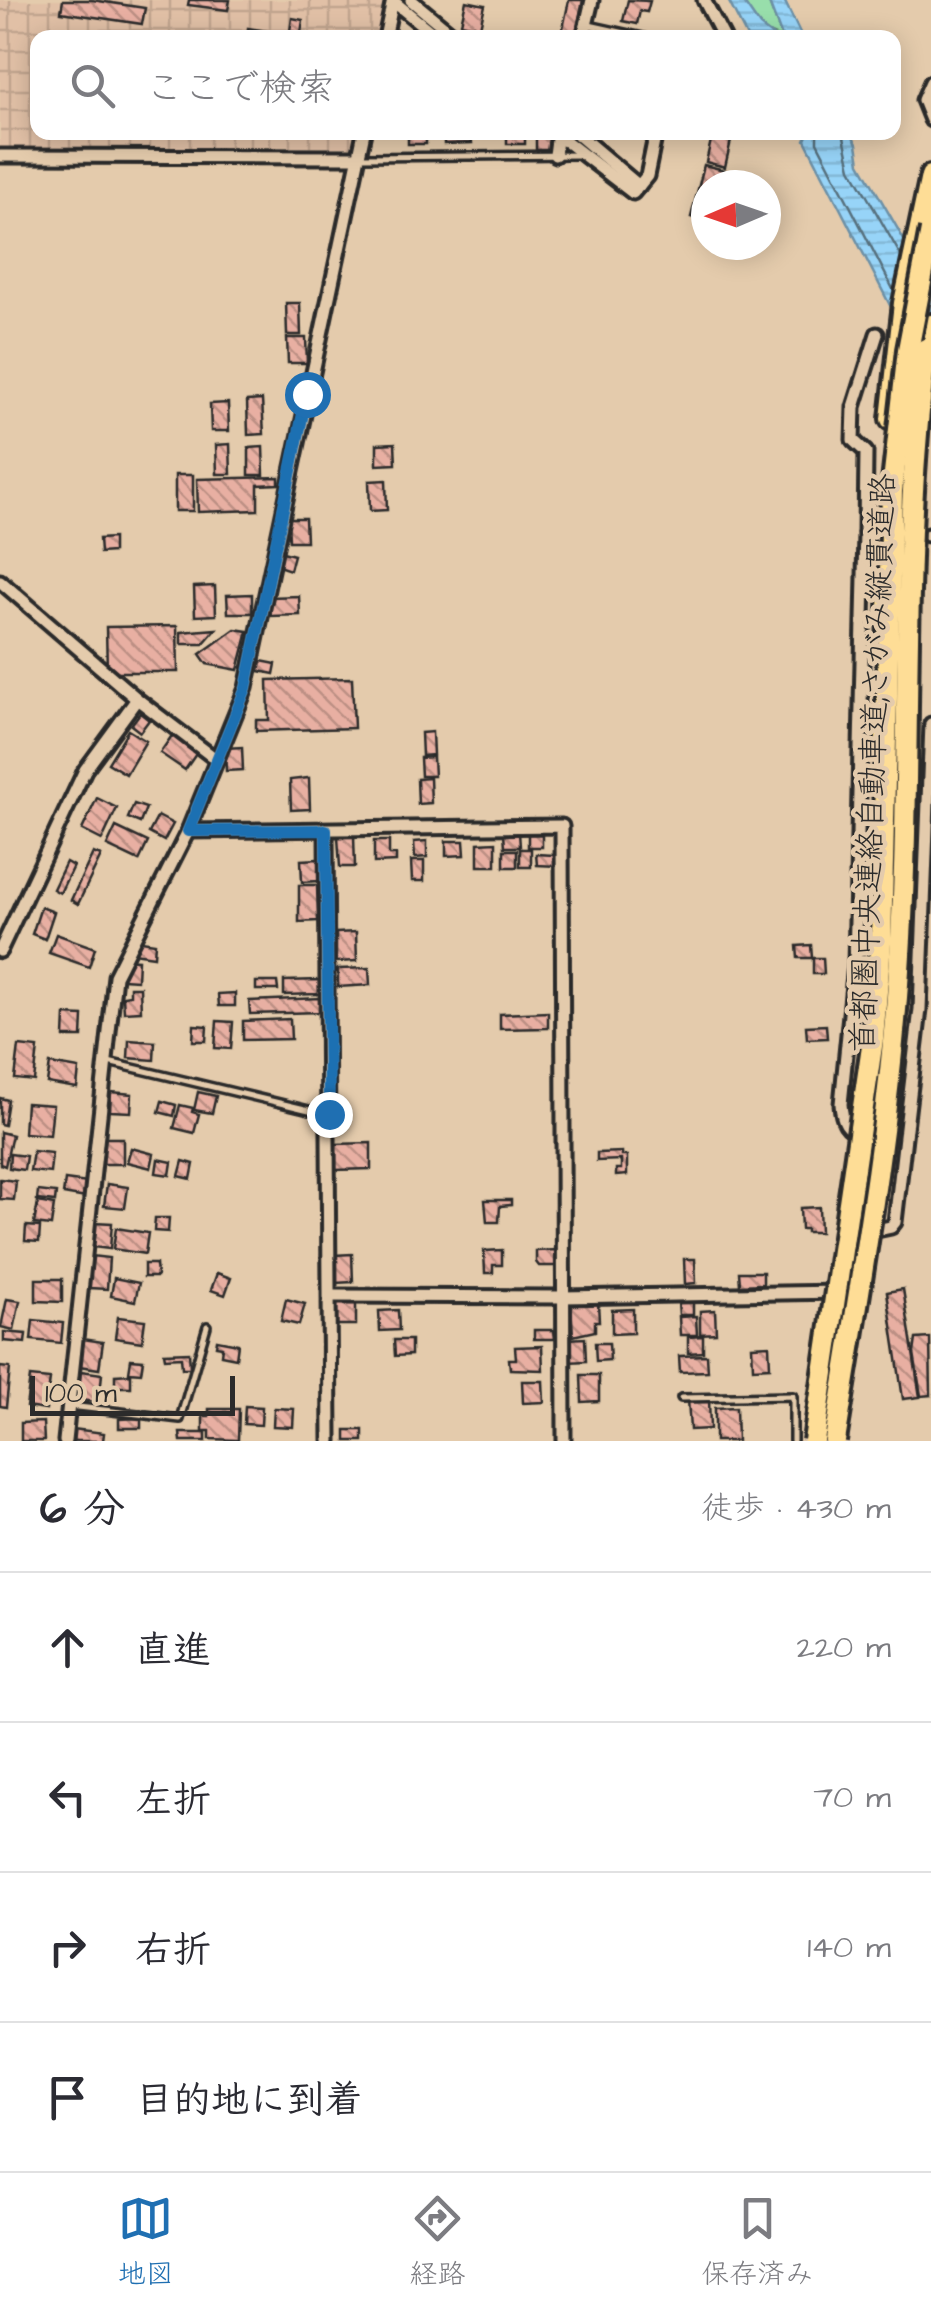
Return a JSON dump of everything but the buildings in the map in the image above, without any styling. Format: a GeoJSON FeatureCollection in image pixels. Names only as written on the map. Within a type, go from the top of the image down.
{"type":"FeatureCollection","features":[{"type":"Feature","properties":{"kind":"highway"},"geometry":{"type":"LineString","coordinates":[[892,491],[894,371],[916,236],[931,176]]}},
{"type":"Feature","properties":{"kind":"highway"},"geometry":{"type":"LineString","coordinates":[[892,491],[908,350],[931,230]]}},
{"type":"Feature","properties":{"kind":"highway","name":"首都圏中央連絡自動車道;さがみ縦貫道路"},"geometry":{"type":"LineString","coordinates":[[835,1441],[888,1088],[898,984],[914,468],[931,325]]}},
{"type":"Feature","properties":{"kind":"highway","name":"首都圏中央連絡自動車道;さがみ縦貫道路"},"geometry":{"type":"LineString","coordinates":[[814,1441],[860,1145],[882,943],[892,491]]}},
{"type":"Feature","properties":{"kind":"street"},"geometry":{"type":"LineString","coordinates":[[387,30],[393,0],[429,30]]}},
{"type":"Feature","properties":{"kind":"street"},"geometry":{"type":"LineString","coordinates":[[410,0],[447,30]]}},
{"type":"Feature","properties":{"kind":"street"},"geometry":{"type":"LineString","coordinates":[[585,30],[592,0]]}},
{"type":"Feature","properties":{"kind":"street"},"geometry":{"type":"LineString","coordinates":[[704,0],[720,30]]}},
{"type":"Feature","properties":{"kind":"street"},"geometry":{"type":"LineString","coordinates":[[931,82],[923,100],[931,120]]}},
{"type":"Feature","properties":{"kind":"street"},"geometry":{"type":"LineString","coordinates":[[65,1441],[114,976],[188,831],[246,688],[362,140]]}},
{"type":"Feature","properties":{"kind":"street"},"geometry":{"type":"LineString","coordinates":[[555,155],[556,140]]}},
{"type":"Feature","properties":{"kind":"street"},"geometry":{"type":"LineString","coordinates":[[565,140],[633,193],[647,176],[654,140]]}},
{"type":"Feature","properties":{"kind":"street"},"geometry":{"type":"LineString","coordinates":[[584,140],[638,186]]}},
{"type":"Feature","properties":{"kind":"street"},"geometry":{"type":"LineString","coordinates":[[0,156],[358,157]]}},
{"type":"Feature","properties":{"kind":"street"},"geometry":{"type":"LineString","coordinates":[[868,1135],[849,1128],[842,1120],[841,1104],[855,964],[871,533],[866,452],[853,440],[854,408],[877,334]]}},
{"type":"Feature","properties":{"kind":"street"},"geometry":{"type":"LineString","coordinates":[[0,581],[137,699],[216,760]]}},
{"type":"Feature","properties":{"kind":"street"},"geometry":{"type":"LineString","coordinates":[[0,951],[85,770],[137,699]]}},
{"type":"Feature","properties":{"kind":"street"},"geometry":{"type":"LineString","coordinates":[[872,1231],[891,1227],[895,1222],[916,1062],[928,878],[931,724]]}},
{"type":"Feature","properties":{"kind":"street"},"geometry":{"type":"LineString","coordinates":[[188,831],[562,826],[564,1441]]}},
{"type":"Feature","properties":{"kind":"street"},"geometry":{"type":"LineString","coordinates":[[326,830],[330,1441]]}},
{"type":"Feature","properties":{"kind":"street"},"geometry":{"type":"LineString","coordinates":[[330,1296],[843,1292]]}},
{"type":"Feature","properties":{"kind":"lane"},"geometry":{"type":"LineString","coordinates":[[358,157],[583,155]]}},
{"type":"Feature","properties":{"kind":"lane"},"geometry":{"type":"LineString","coordinates":[[106,1062],[329,1114]]}},
{"type":"Feature","properties":{"kind":"lane"},"geometry":{"type":"LineString","coordinates":[[70,1406],[180,1419],[207,1326]]}},
{"type":"Feature","properties":{"kind":"lane"},"geometry":{"type":"LineString","coordinates":[[680,1398],[794,1396],[793,1441]]}},
{"type":"Feature","properties":{"kind":"shaded area"},"geometry":{"type":"Polygon","coordinates":[[[0,0],[384,0],[378,30],[30,30],[30,140],[354,140],[353,147],[0,149],[0,0]]]}},
{"type":"Feature","properties":{"kind":"green space"},"geometry":{"type":"Polygon","coordinates":[[[742,0],[768,0],[779,30],[766,30],[742,0]]]}},
{"type":"Feature","properties":{"kind":"water"},"geometry":{"type":"Polygon","coordinates":[[[728,0],[742,0],[765,30],[743,30],[728,0]]]}},
{"type":"Feature","properties":{"kind":"water"},"geometry":{"type":"Polygon","coordinates":[[[768,0],[784,0],[799,30],[779,30],[768,0]]]}},
{"type":"Feature","properties":{"kind":"water"},"geometry":{"type":"Polygon","coordinates":[[[805,140],[855,140],[860,163],[931,287],[931,385],[805,140]]]}},
{"type":"Feature","properties":{"kind":"route"},"geometry":{"type":"LineString","coordinates":[[307,394],[246,688],[188,831],[326,830],[329,1114]]}}]}
